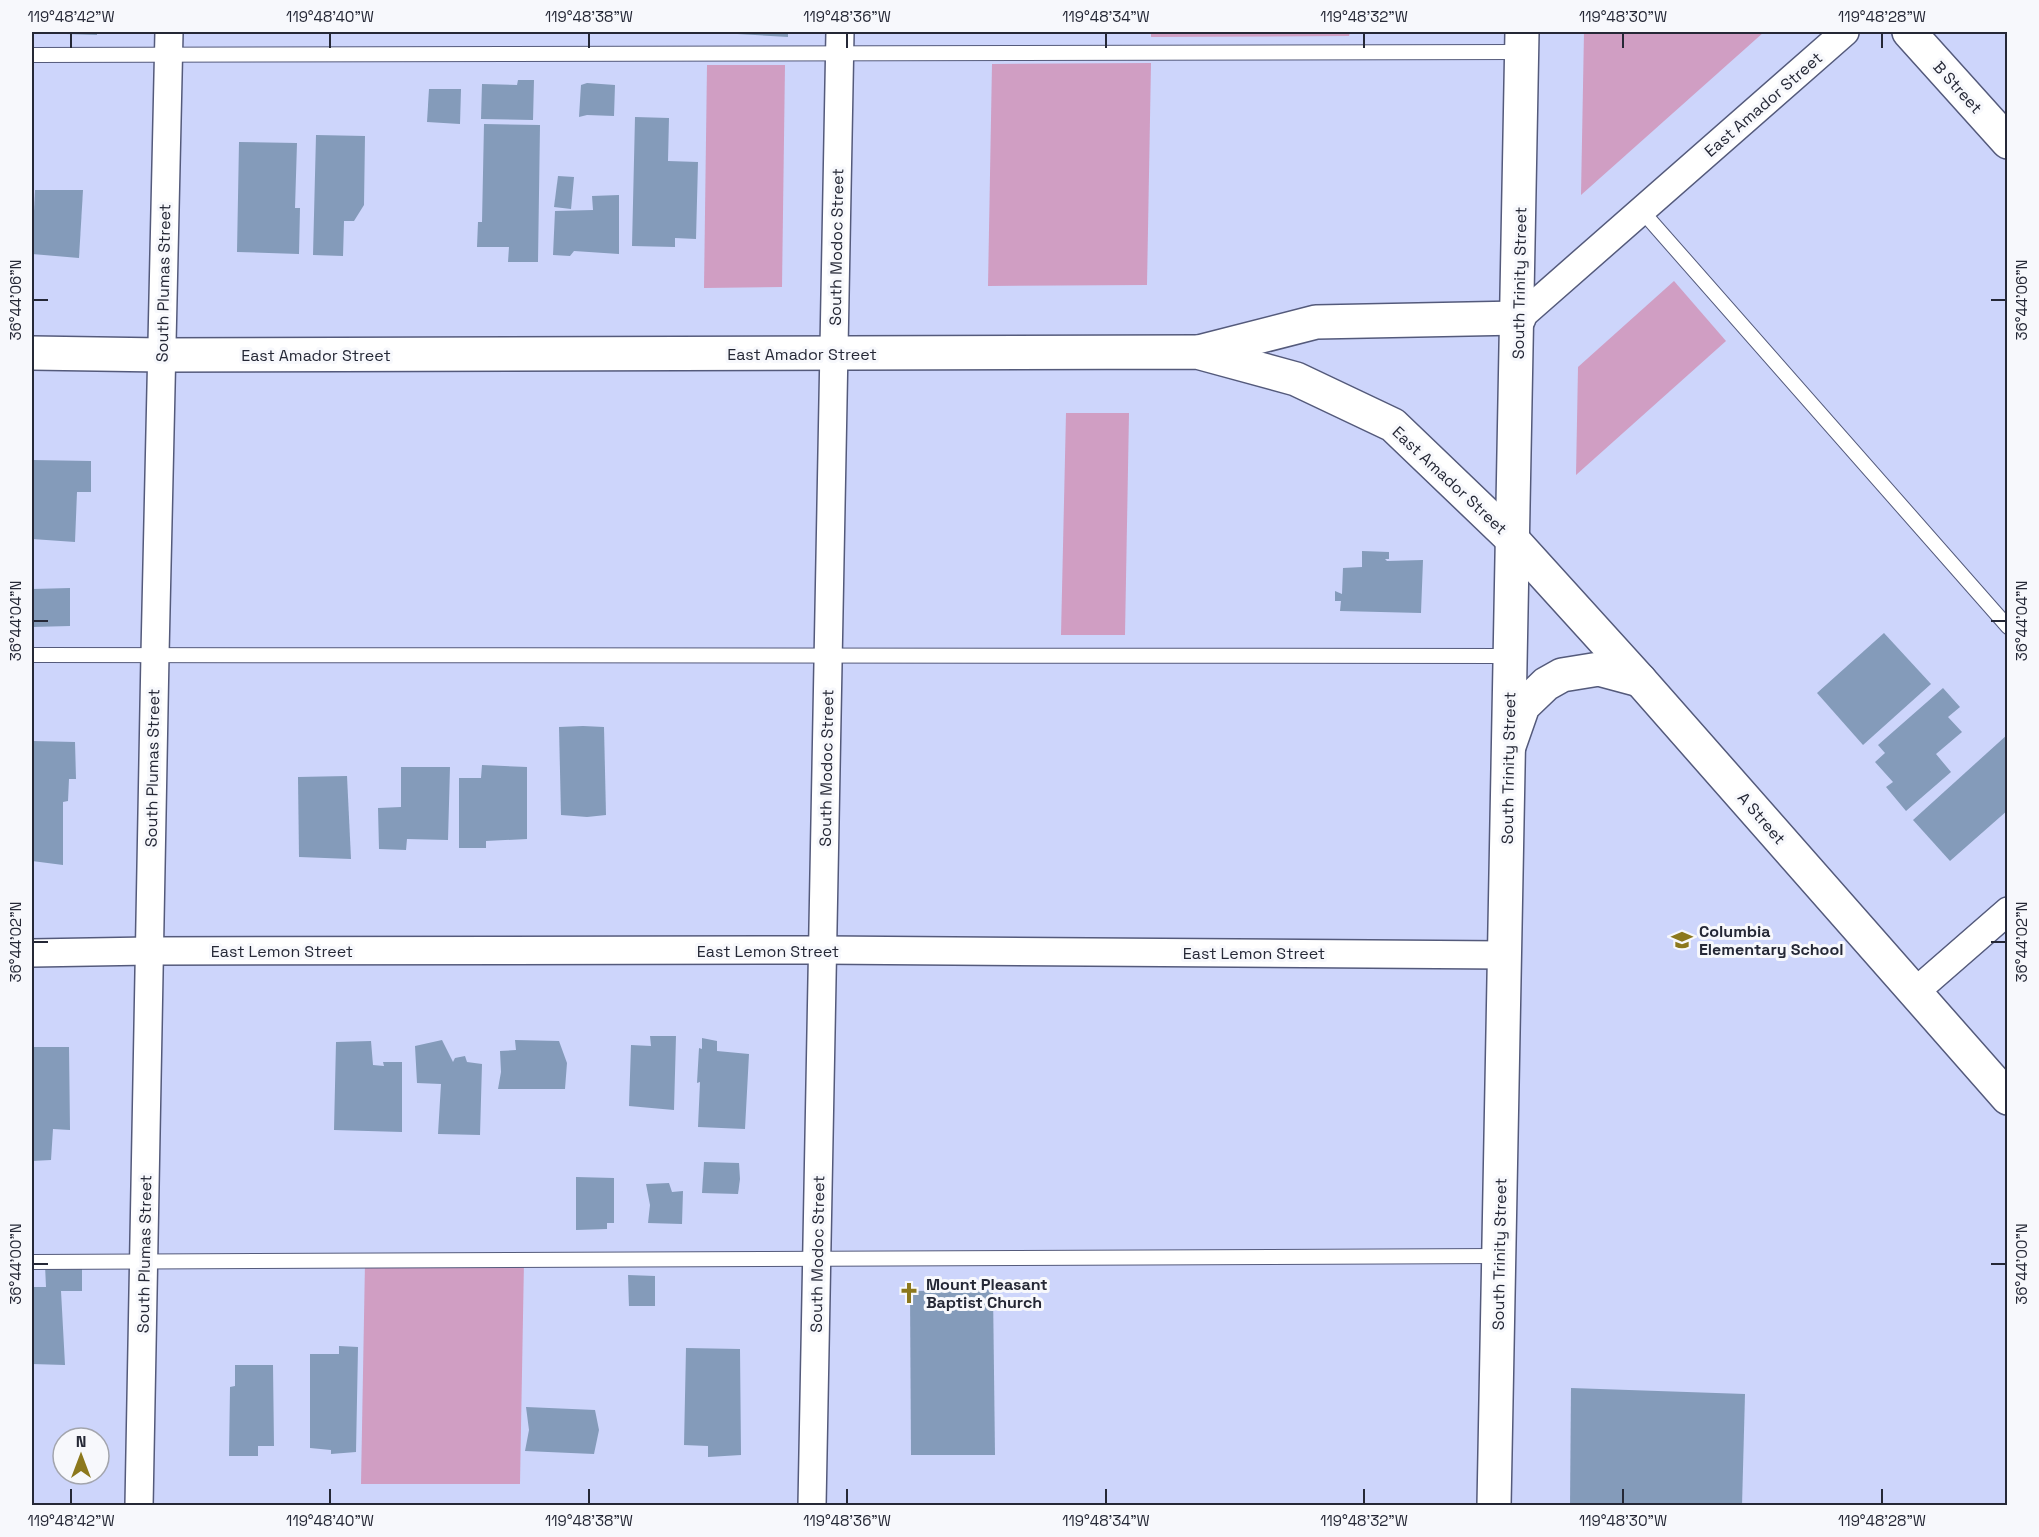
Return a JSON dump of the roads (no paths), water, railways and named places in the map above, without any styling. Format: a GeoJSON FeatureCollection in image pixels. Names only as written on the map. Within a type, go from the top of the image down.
{"type":"FeatureCollection","features":[{"type":"Feature","properties":{"kind":"main road","name":"B Street"},"geometry":{"type":"LineString","coordinates":[[1909,32],[2007,142]]}},
{"type":"Feature","properties":{"kind":"main road","name":"South Trinity Street"},"geometry":{"type":"LineString","coordinates":[[1494,1506],[1510,656],[1519,318],[1522,42]]}},
{"type":"Feature","properties":{"kind":"main road"},"geometry":{"type":"LineString","coordinates":[[1197,352],[1316,322],[1519,318]]}},
{"type":"Feature","properties":{"kind":"main road","name":"East Amador Street"},"geometry":{"type":"LineString","coordinates":[[32,353],[162,355],[1197,352],[1296,379],[1393,425],[1513,540]]}},
{"type":"Feature","properties":{"kind":"main road","name":"A Street"},"geometry":{"type":"LineString","coordinates":[[1513,540],[1640,680],[2007,1098]]}},
{"type":"Feature","properties":{"kind":"main road"},"geometry":{"type":"LineString","coordinates":[[1509,746],[1523,706],[1546,684],[1562,675],[1599,669],[1640,680]]}},
{"type":"Feature","properties":{"kind":"street","name":"East Amador Street"},"geometry":{"type":"LineString","coordinates":[[1519,318],[1845,32]]}},
{"type":"Feature","properties":{"kind":"street","name":"South Modoc Street"},"geometry":{"type":"LineString","coordinates":[[812,1506],[840,42]]}},
{"type":"Feature","properties":{"kind":"street","name":"South Plumas Street"},"geometry":{"type":"LineString","coordinates":[[139,1506],[169,43]]}},
{"type":"Feature","properties":{"kind":"street"},"geometry":{"type":"LineString","coordinates":[[1916,992],[2007,911]]}},
{"type":"Feature","properties":{"kind":"street","name":"East Lemon Street"},"geometry":{"type":"LineString","coordinates":[[32,953],[822,951],[1504,955]]}},
{"type":"Feature","properties":{"kind":"lane"},"geometry":{"type":"LineString","coordinates":[[32,55],[169,43],[1522,42]]}},
{"type":"Feature","properties":{"kind":"lane"},"geometry":{"type":"LineString","coordinates":[[1642,211],[2007,627]]}},
{"type":"Feature","properties":{"kind":"lane"},"geometry":{"type":"LineString","coordinates":[[32,655],[1510,656]]}},
{"type":"Feature","properties":{"kind":"lane"},"geometry":{"type":"LineString","coordinates":[[32,1262],[1499,1256]]}},
{"type":"Feature","properties":{"kind":"place","name":"Columbia Elementary School"},"geometry":{"type":"Point","coordinates":[1682,940]}},
{"type":"Feature","properties":{"kind":"place","name":"Mount Pleasant Baptist Church"},"geometry":{"type":"Point","coordinates":[909,1293]}}]}
